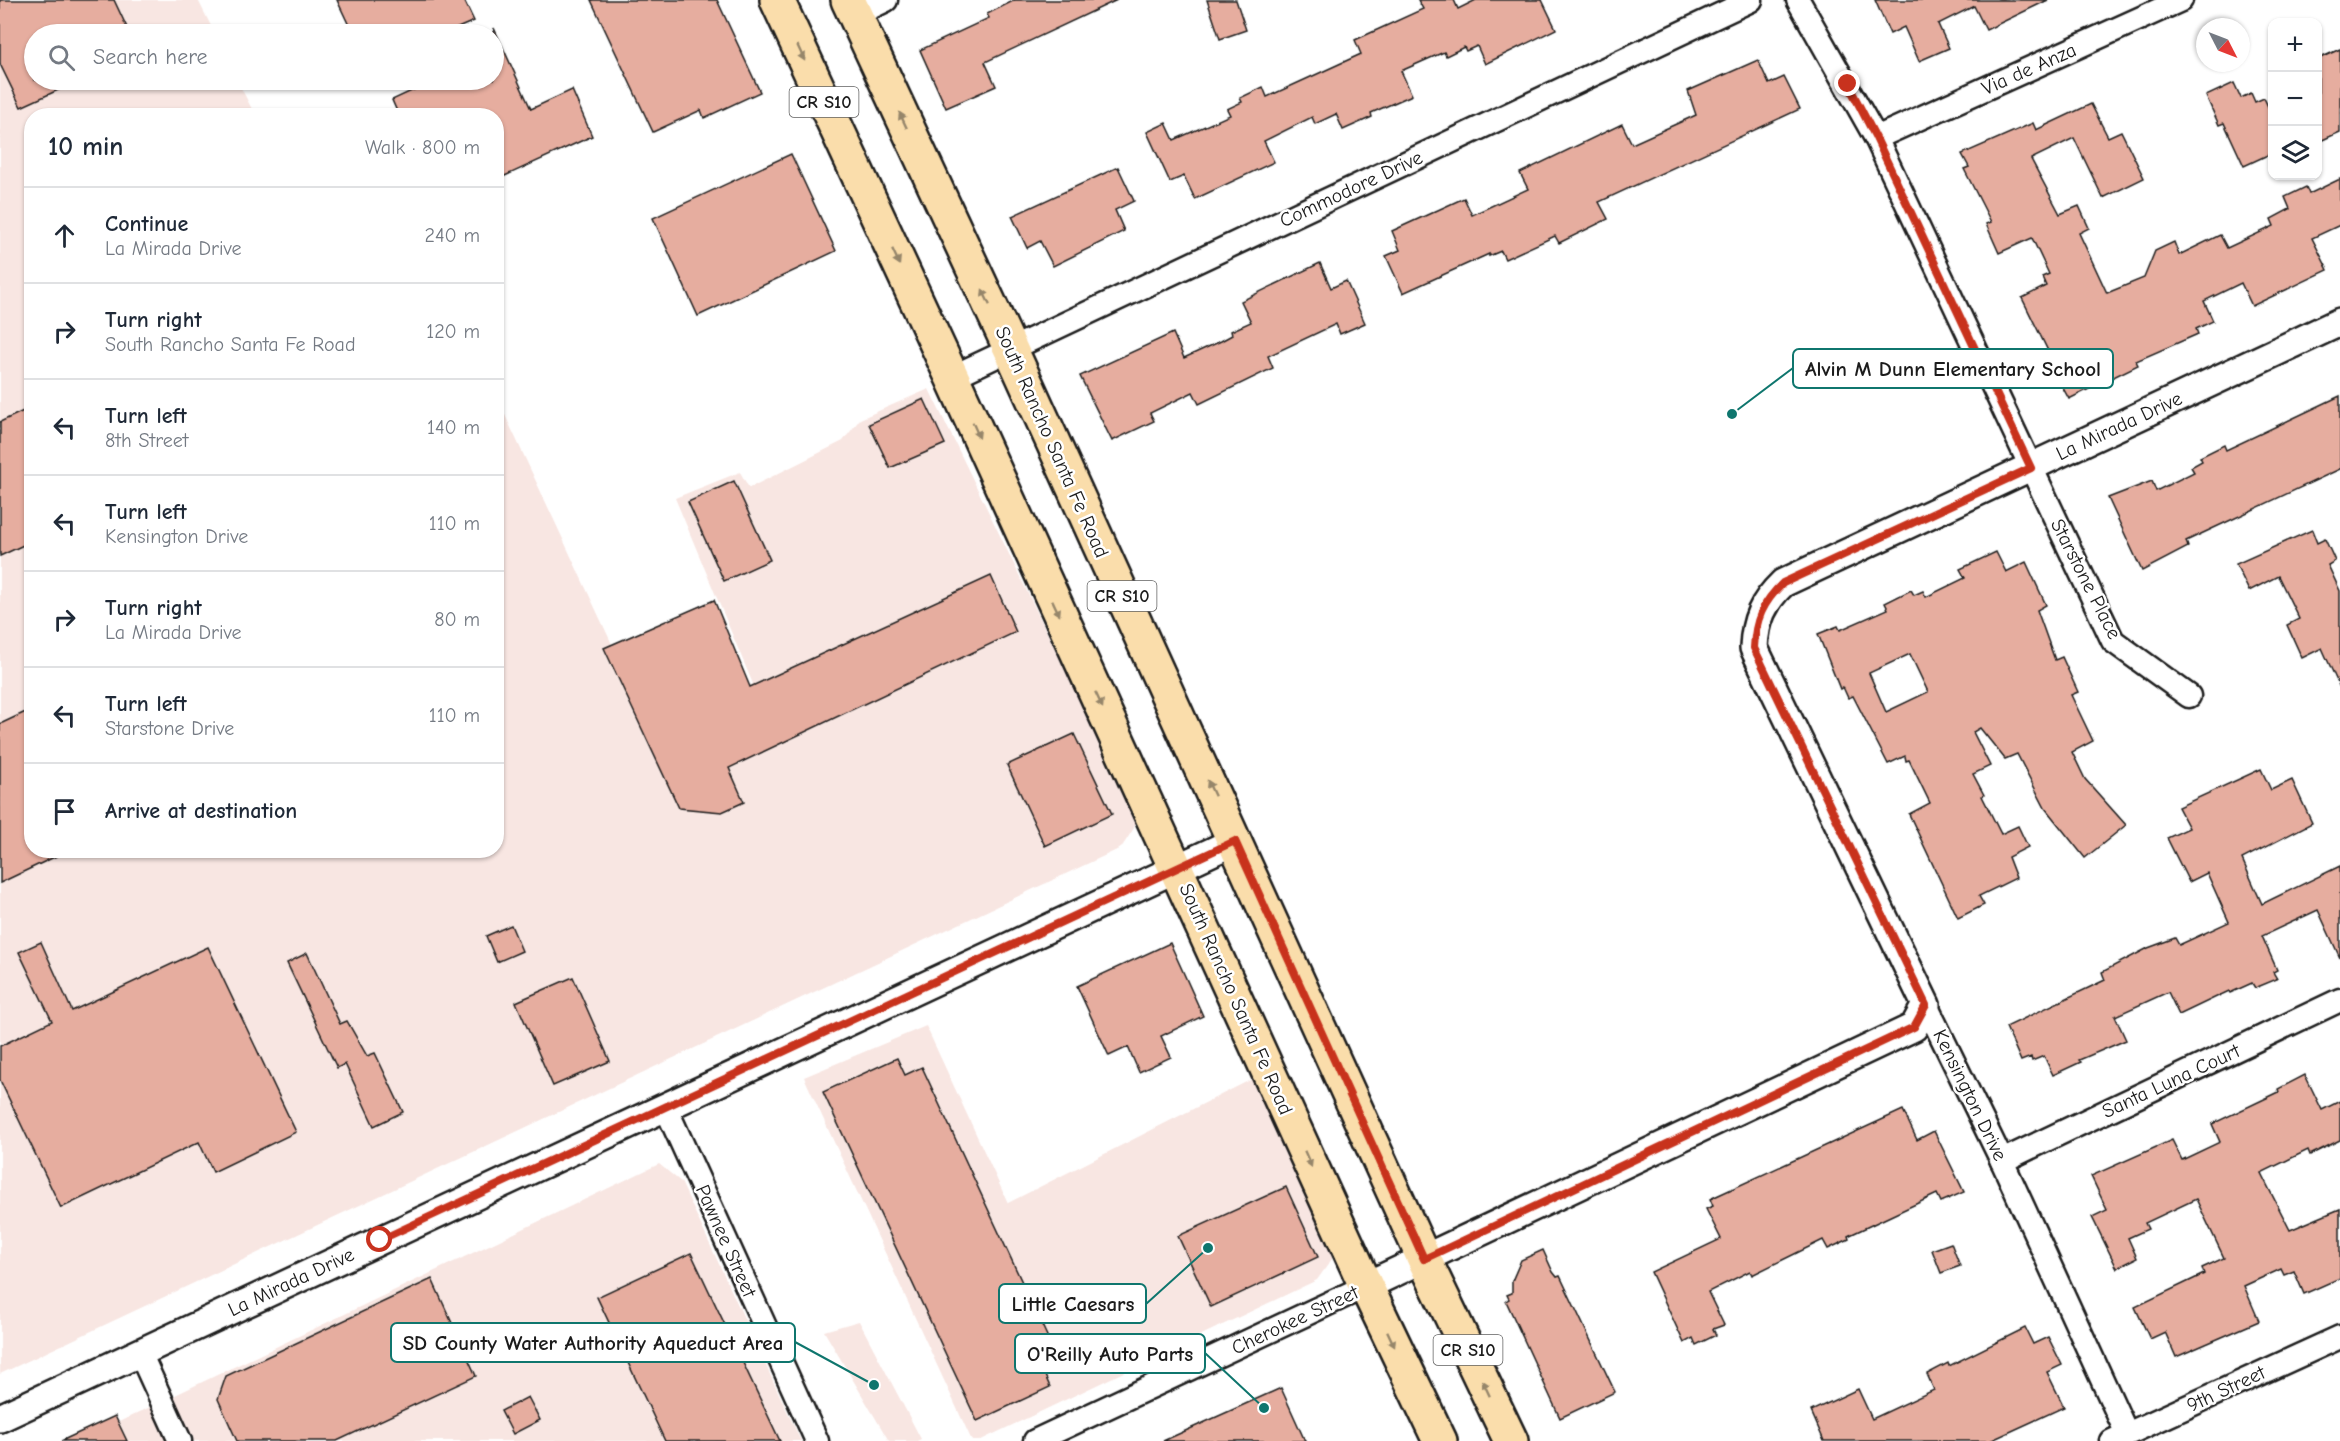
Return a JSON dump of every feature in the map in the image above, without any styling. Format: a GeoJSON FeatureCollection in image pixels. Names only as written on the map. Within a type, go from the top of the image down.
{"type":"FeatureCollection","features":[{"type":"Feature","properties":{"kind":"main road","name":"South Rancho Santa Fe Road"},"geometry":{"type":"LineString","coordinates":[[777,0],[952,377],[1366,1286],[1440,1441]]}},
{"type":"Feature","properties":{"kind":"main road","name":"South Rancho Santa Fe Road"},"geometry":{"type":"LineString","coordinates":[[851,8],[1011,350],[1424,1259],[1511,1441]]}},
{"type":"Feature","properties":{"kind":"street"},"geometry":{"type":"LineString","coordinates":[[851,8],[886,0]]}},
{"type":"Feature","properties":{"kind":"street","name":"Commodore Drive"},"geometry":{"type":"LineString","coordinates":[[952,377],[1751,0]]}},
{"type":"Feature","properties":{"kind":"street","name":"Starstone Place"},"geometry":{"type":"LineString","coordinates":[[1798,0],[1876,138],[2113,641],[2189,696]]}},
{"type":"Feature","properties":{"kind":"street","name":"Via de Anza"},"geometry":{"type":"LineString","coordinates":[[1876,138],[2181,0]]}},
{"type":"Feature","properties":{"kind":"street","name":"La Mirada Drive"},"geometry":{"type":"LineString","coordinates":[[1755,627],[1767,599],[1783,583],[2340,322]]}},
{"type":"Feature","properties":{"kind":"street","name":"Kensington Drive"},"geometry":{"type":"LineString","coordinates":[[1755,627],[1754,648],[2002,1161],[2120,1437]]}},
{"type":"Feature","properties":{"kind":"street","name":"La Mirada Drive"},"geometry":{"type":"LineString","coordinates":[[0,1418],[1235,841]]}},
{"type":"Feature","properties":{"kind":"street","name":"Santa Luna Court"},"geometry":{"type":"LineString","coordinates":[[2002,1161],[2340,1000]]}},
{"type":"Feature","properties":{"kind":"street","name":"Cherokee Street"},"geometry":{"type":"LineString","coordinates":[[1035,1441],[1914,1027],[1926,1005]]}},
{"type":"Feature","properties":{"kind":"street","name":"Pawnee Street"},"geometry":{"type":"LineString","coordinates":[[665,1106],[817,1441]]}},
{"type":"Feature","properties":{"kind":"street","name":"9th Street"},"geometry":{"type":"LineString","coordinates":[[2120,1437],[2340,1337]]}},
{"type":"Feature","properties":{"kind":"street"},"geometry":{"type":"LineString","coordinates":[[140,1353],[180,1441]]}},
{"type":"Feature","properties":{"kind":"shaded area"},"geometry":{"type":"Polygon","coordinates":[[[0,0],[198,0],[210,24],[24,24],[24,90],[242,90],[251,108],[24,108],[24,858],[504,858],[504,416],[653,732],[753,684],[675,498],[740,472],[749,488],[843,441],[860,419],[929,389],[1135,814],[1134,828],[1121,848],[0,1374],[0,0]]]}},
{"type":"Feature","properties":{"kind":"shaded area"},"geometry":{"type":"Polygon","coordinates":[[[926,1026],[1008,1203],[1258,1076],[1334,1246],[1332,1259],[1317,1280],[979,1441],[972,1441],[804,1077],[926,1026]]]}},
{"type":"Feature","properties":{"kind":"shaded area"},"geometry":{"type":"Polygon","coordinates":[[[659,1164],[681,1182],[801,1441],[79,1441],[659,1164]]]}},
{"type":"Feature","properties":{"kind":"shaded area"},"geometry":{"type":"Polygon","coordinates":[[[859,1321],[921,1439],[889,1441],[824,1331],[859,1321]]]}},
{"type":"Feature","properties":{"kind":"building"},"geometry":{"type":"Polygon","coordinates":[[[0,0],[114,0],[125,24],[24,24],[24,90],[58,90],[21,107],[0,64],[0,0]]]}},
{"type":"Feature","properties":{"kind":"building"},"geometry":{"type":"Polygon","coordinates":[[[337,0],[464,0],[474,21],[467,24],[348,24],[337,0]]]}},
{"type":"Feature","properties":{"kind":"building"},"geometry":{"type":"Polygon","coordinates":[[[591,0],[717,0],[760,92],[704,118],[701,110],[653,132],[591,0]]]}},
{"type":"Feature","properties":{"kind":"building"},"geometry":{"type":"Polygon","coordinates":[[[1015,0],[1117,0],[985,62],[996,86],[946,108],[920,50],[989,18],[987,14],[1015,0]]]}},
{"type":"Feature","properties":{"kind":"building"},"geometry":{"type":"Polygon","coordinates":[[[1207,0],[1236,0],[1246,30],[1220,39],[1207,0]]]}},
{"type":"Feature","properties":{"kind":"building"},"geometry":{"type":"Polygon","coordinates":[[[1418,0],[1454,0],[1458,9],[1476,0],[1542,0],[1556,29],[1485,64],[1477,46],[1466,51],[1464,47],[1446,56],[1444,52],[1401,71],[1412,95],[1371,113],[1372,117],[1343,130],[1336,114],[1315,124],[1312,117],[1264,141],[1274,162],[1195,199],[1184,176],[1170,182],[1147,132],[1166,123],[1174,140],[1230,115],[1227,109],[1242,102],[1240,98],[1263,87],[1267,97],[1361,54],[1355,40],[1423,9],[1418,0]]]}},
{"type":"Feature","properties":{"kind":"building"},"geometry":{"type":"Polygon","coordinates":[[[1875,0],[2048,0],[1986,30],[1974,6],[1938,24],[1949,48],[1919,61],[1904,27],[1890,34],[1875,0]]]}},
{"type":"Feature","properties":{"kind":"building"},"geometry":{"type":"Polygon","coordinates":[[[2340,49],[2340,132],[2322,140],[2322,72],[2322,57],[2340,49]]]}},
{"type":"Feature","properties":{"kind":"building"},"geometry":{"type":"Polygon","coordinates":[[[504,50],[531,109],[572,90],[592,136],[504,176],[504,108],[396,108],[392,100],[414,90],[504,90],[504,50]]]}},
{"type":"Feature","properties":{"kind":"building"},"geometry":{"type":"Polygon","coordinates":[[[1758,60],[1769,84],[1784,77],[1800,109],[1599,202],[1608,219],[1559,243],[1555,236],[1505,259],[1501,251],[1489,256],[1489,254],[1403,293],[1386,256],[1400,250],[1392,231],[1464,198],[1472,215],[1528,189],[1520,173],[1622,124],[1632,144],[1696,115],[1688,91],[1758,60]]]}},
{"type":"Feature","properties":{"kind":"building"},"geometry":{"type":"Polygon","coordinates":[[[2234,83],[2241,98],[2251,93],[2255,102],[2264,98],[2268,106],[2268,155],[2244,166],[2224,123],[2219,125],[2206,96],[2234,83]]]}},
{"type":"Feature","properties":{"kind":"building"},"geometry":{"type":"Polygon","coordinates":[[[2091,104],[2108,137],[2121,131],[2144,178],[2103,198],[2074,138],[2031,159],[2060,214],[2079,206],[2089,228],[2079,233],[2107,293],[2144,278],[2155,251],[2174,242],[2179,255],[2220,235],[2227,248],[2274,226],[2271,219],[2290,209],[2285,197],[2306,187],[2309,194],[2340,179],[2340,225],[2312,238],[2328,270],[2252,306],[2241,283],[2204,301],[2213,321],[2196,329],[2198,334],[2136,361],[2138,365],[2069,399],[2045,355],[2049,353],[2022,298],[2046,286],[2042,277],[2049,274],[2032,238],[1999,253],[1986,224],[1991,222],[1964,169],[1969,167],[1962,154],[2033,123],[2036,130],[2091,104]]]}},
{"type":"Feature","properties":{"kind":"building"},"geometry":{"type":"Polygon","coordinates":[[[791,154],[836,251],[698,316],[653,218],[791,154]]]}},
{"type":"Feature","properties":{"kind":"building"},"geometry":{"type":"Polygon","coordinates":[[[1118,167],[1134,201],[1115,210],[1124,231],[1053,266],[1040,241],[1027,248],[1012,216],[1118,167]]]}},
{"type":"Feature","properties":{"kind":"building"},"geometry":{"type":"Polygon","coordinates":[[[1320,263],[1331,288],[1346,281],[1365,323],[1340,334],[1336,324],[1268,356],[1273,368],[1199,404],[1193,392],[1150,413],[1154,421],[1112,441],[1080,376],[1173,333],[1184,358],[1221,341],[1232,335],[1231,331],[1251,322],[1241,301],[1320,263]]]}},
{"type":"Feature","properties":{"kind":"building"},"geometry":{"type":"Polygon","coordinates":[[[2340,396],[2340,469],[2186,541],[2188,547],[2142,571],[2108,498],[2152,481],[2156,491],[2194,472],[2191,467],[2202,461],[2200,457],[2224,445],[2226,450],[2340,396]]]}},
{"type":"Feature","properties":{"kind":"building"},"geometry":{"type":"Polygon","coordinates":[[[924,399],[945,444],[890,468],[869,424],[924,399]]]}},
{"type":"Feature","properties":{"kind":"building"},"geometry":{"type":"Polygon","coordinates":[[[24,411],[24,545],[0,556],[0,422],[24,411]]]}},
{"type":"Feature","properties":{"kind":"building"},"geometry":{"type":"Polygon","coordinates":[[[734,481],[770,560],[724,581],[688,502],[734,481]]]}},
{"type":"Feature","properties":{"kind":"building"},"geometry":{"type":"Polygon","coordinates":[[[2312,530],[2317,543],[2325,539],[2335,561],[2328,565],[2340,591],[2340,688],[2322,648],[2302,658],[2287,625],[2299,619],[2278,576],[2249,591],[2236,564],[2312,530]]]}},
{"type":"Feature","properties":{"kind":"building"},"geometry":{"type":"Polygon","coordinates":[[[1996,552],[2006,572],[2026,562],[2046,605],[2037,610],[2055,660],[2062,657],[2078,692],[2071,695],[2093,741],[2072,752],[2085,779],[2126,825],[2085,858],[2045,808],[2017,754],[2005,759],[1980,728],[1973,732],[1990,766],[1973,774],[2001,834],[2018,826],[2028,847],[2008,857],[2016,878],[1979,896],[1984,905],[1958,918],[1909,814],[1930,803],[1909,760],[1906,761],[1905,756],[1888,764],[1853,696],[1848,698],[1843,687],[1840,689],[1818,634],[1838,626],[1840,630],[1888,609],[1885,603],[1911,590],[1914,595],[1923,591],[1926,597],[1965,578],[1960,569],[1996,552]],[[1910,654],[1869,673],[1886,712],[1928,692],[1910,654]]]}},
{"type":"Feature","properties":{"kind":"building"},"geometry":{"type":"Polygon","coordinates":[[[991,576],[1016,632],[729,768],[744,802],[722,812],[679,808],[604,648],[714,600],[750,687],[991,576]]]}},
{"type":"Feature","properties":{"kind":"building"},"geometry":{"type":"Polygon","coordinates":[[[24,713],[24,858],[52,858],[0,883],[0,724],[24,713]]]}},
{"type":"Feature","properties":{"kind":"building"},"geometry":{"type":"Polygon","coordinates":[[[1074,734],[1112,814],[1045,846],[1007,765],[1074,734]]]}},
{"type":"Feature","properties":{"kind":"building"},"geometry":{"type":"Polygon","coordinates":[[[2261,769],[2271,790],[2292,780],[2312,823],[2242,859],[2262,904],[2340,866],[2340,958],[2318,910],[2262,936],[2277,970],[2273,972],[2277,979],[2255,988],[2252,983],[2230,993],[2229,991],[2179,1015],[2168,992],[2115,1016],[2126,1040],[2079,1060],[2081,1062],[2053,1075],[2044,1056],[2032,1061],[2031,1057],[2021,1061],[2006,1027],[2105,980],[2102,972],[2148,948],[2175,938],[2179,945],[2229,922],[2207,873],[2189,882],[2167,838],[2189,828],[2178,807],[2261,769]]]}},
{"type":"Feature","properties":{"kind":"building"},"geometry":{"type":"Polygon","coordinates":[[[511,925],[522,951],[497,962],[486,936],[511,925]]]}},
{"type":"Feature","properties":{"kind":"building"},"geometry":{"type":"Polygon","coordinates":[[[41,942],[72,1011],[208,947],[296,1132],[213,1172],[199,1142],[61,1208],[0,1080],[0,1046],[52,1021],[19,952],[41,942]]]}},
{"type":"Feature","properties":{"kind":"building"},"geometry":{"type":"Polygon","coordinates":[[[1170,943],[1203,1016],[1161,1036],[1171,1057],[1139,1072],[1128,1047],[1109,1056],[1077,986],[1170,943]]]}},
{"type":"Feature","properties":{"kind":"building"},"geometry":{"type":"Polygon","coordinates":[[[307,953],[340,1024],[347,1021],[367,1056],[375,1053],[403,1112],[374,1126],[345,1064],[337,1068],[287,963],[307,953]]]}},
{"type":"Feature","properties":{"kind":"building"},"geometry":{"type":"Polygon","coordinates":[[[573,977],[610,1061],[553,1086],[516,1002],[573,977]]]}},
{"type":"Feature","properties":{"kind":"building"},"geometry":{"type":"Polygon","coordinates":[[[897,1058],[905,1075],[922,1067],[1060,1364],[1043,1371],[1050,1387],[977,1421],[823,1092],[897,1058]]]}},
{"type":"Feature","properties":{"kind":"building"},"geometry":{"type":"Polygon","coordinates":[[[2305,1075],[2322,1110],[2340,1101],[2340,1140],[2310,1155],[2308,1150],[2261,1173],[2290,1230],[2340,1209],[2340,1278],[2304,1294],[2294,1271],[2284,1275],[2281,1269],[2244,1286],[2259,1321],[2176,1357],[2165,1332],[2150,1339],[2135,1307],[2204,1274],[2202,1268],[2224,1258],[2196,1199],[2145,1223],[2148,1229],[2128,1238],[2137,1258],[2117,1268],[2092,1217],[2107,1210],[2091,1176],[2172,1140],[2182,1160],[2220,1142],[2212,1124],[2279,1092],[2278,1089],[2305,1075]]]}},
{"type":"Feature","properties":{"kind":"building"},"geometry":{"type":"Polygon","coordinates":[[[1903,1110],[1917,1140],[1934,1131],[1964,1192],[1941,1202],[1937,1194],[1848,1236],[1849,1239],[1828,1249],[1823,1240],[1752,1275],[1750,1271],[1708,1292],[1724,1325],[1713,1329],[1716,1335],[1696,1345],[1693,1338],[1684,1343],[1651,1272],[1721,1239],[1706,1209],[1713,1206],[1710,1199],[1903,1110]]]}},
{"type":"Feature","properties":{"kind":"building"},"geometry":{"type":"Polygon","coordinates":[[[1286,1187],[1318,1257],[1211,1307],[1178,1236],[1286,1187]]]}},
{"type":"Feature","properties":{"kind":"building"},"geometry":{"type":"Polygon","coordinates":[[[1951,1243],[1960,1266],[1941,1273],[1932,1250],[1951,1243]]]}},
{"type":"Feature","properties":{"kind":"building"},"geometry":{"type":"Polygon","coordinates":[[[1543,1250],[1553,1272],[1557,1277],[1560,1276],[1615,1392],[1560,1418],[1506,1301],[1509,1299],[1507,1295],[1512,1293],[1512,1281],[1521,1260],[1543,1250]]]}},
{"type":"Feature","properties":{"kind":"building"},"geometry":{"type":"Polygon","coordinates":[[[691,1253],[780,1441],[665,1441],[597,1297],[691,1253]]]}},
{"type":"Feature","properties":{"kind":"building"},"geometry":{"type":"Polygon","coordinates":[[[432,1279],[476,1376],[337,1441],[237,1441],[218,1399],[226,1376],[432,1279]]]}},
{"type":"Feature","properties":{"kind":"building"},"geometry":{"type":"Polygon","coordinates":[[[2025,1328],[2033,1344],[2048,1337],[2062,1365],[2047,1372],[2064,1407],[1990,1441],[1824,1441],[1811,1411],[1858,1389],[1872,1419],[1934,1390],[1927,1374],[1948,1363],[1949,1366],[2025,1328]]]}},
{"type":"Feature","properties":{"kind":"building"},"geometry":{"type":"Polygon","coordinates":[[[1281,1388],[1305,1441],[1163,1441],[1281,1388]]]}},
{"type":"Feature","properties":{"kind":"building"},"geometry":{"type":"Polygon","coordinates":[[[528,1397],[540,1420],[513,1434],[501,1411],[528,1397]]]}},
{"type":"Feature","properties":{"kind":"building"},"geometry":{"type":"Polygon","coordinates":[[[115,1416],[127,1441],[61,1441],[115,1416]]]}},
{"type":"Feature","properties":{"kind":"place","name":"Alvin M Dunn Elementary School"},"geometry":{"type":"Point","coordinates":[1732,414]}},
{"type":"Feature","properties":{"kind":"place","name":"Little Caesars"},"geometry":{"type":"Point","coordinates":[1208,1248]}},
{"type":"Feature","properties":{"kind":"place","name":"SD County Water Authority Aqueduct Area"},"geometry":{"type":"Point","coordinates":[874,1385]}},
{"type":"Feature","properties":{"kind":"place","name":"O'Reilly Auto Parts"},"geometry":{"type":"Point","coordinates":[1264,1408]}},
{"type":"Feature","properties":{"kind":"route"},"geometry":{"type":"LineString","coordinates":[[380,1240],[1235,841],[1424,1259],[1914,1027],[1926,1005],[1754,648],[1755,627],[1767,599],[1783,583],[2031,468],[1876,138],[1848,84]]}}]}
